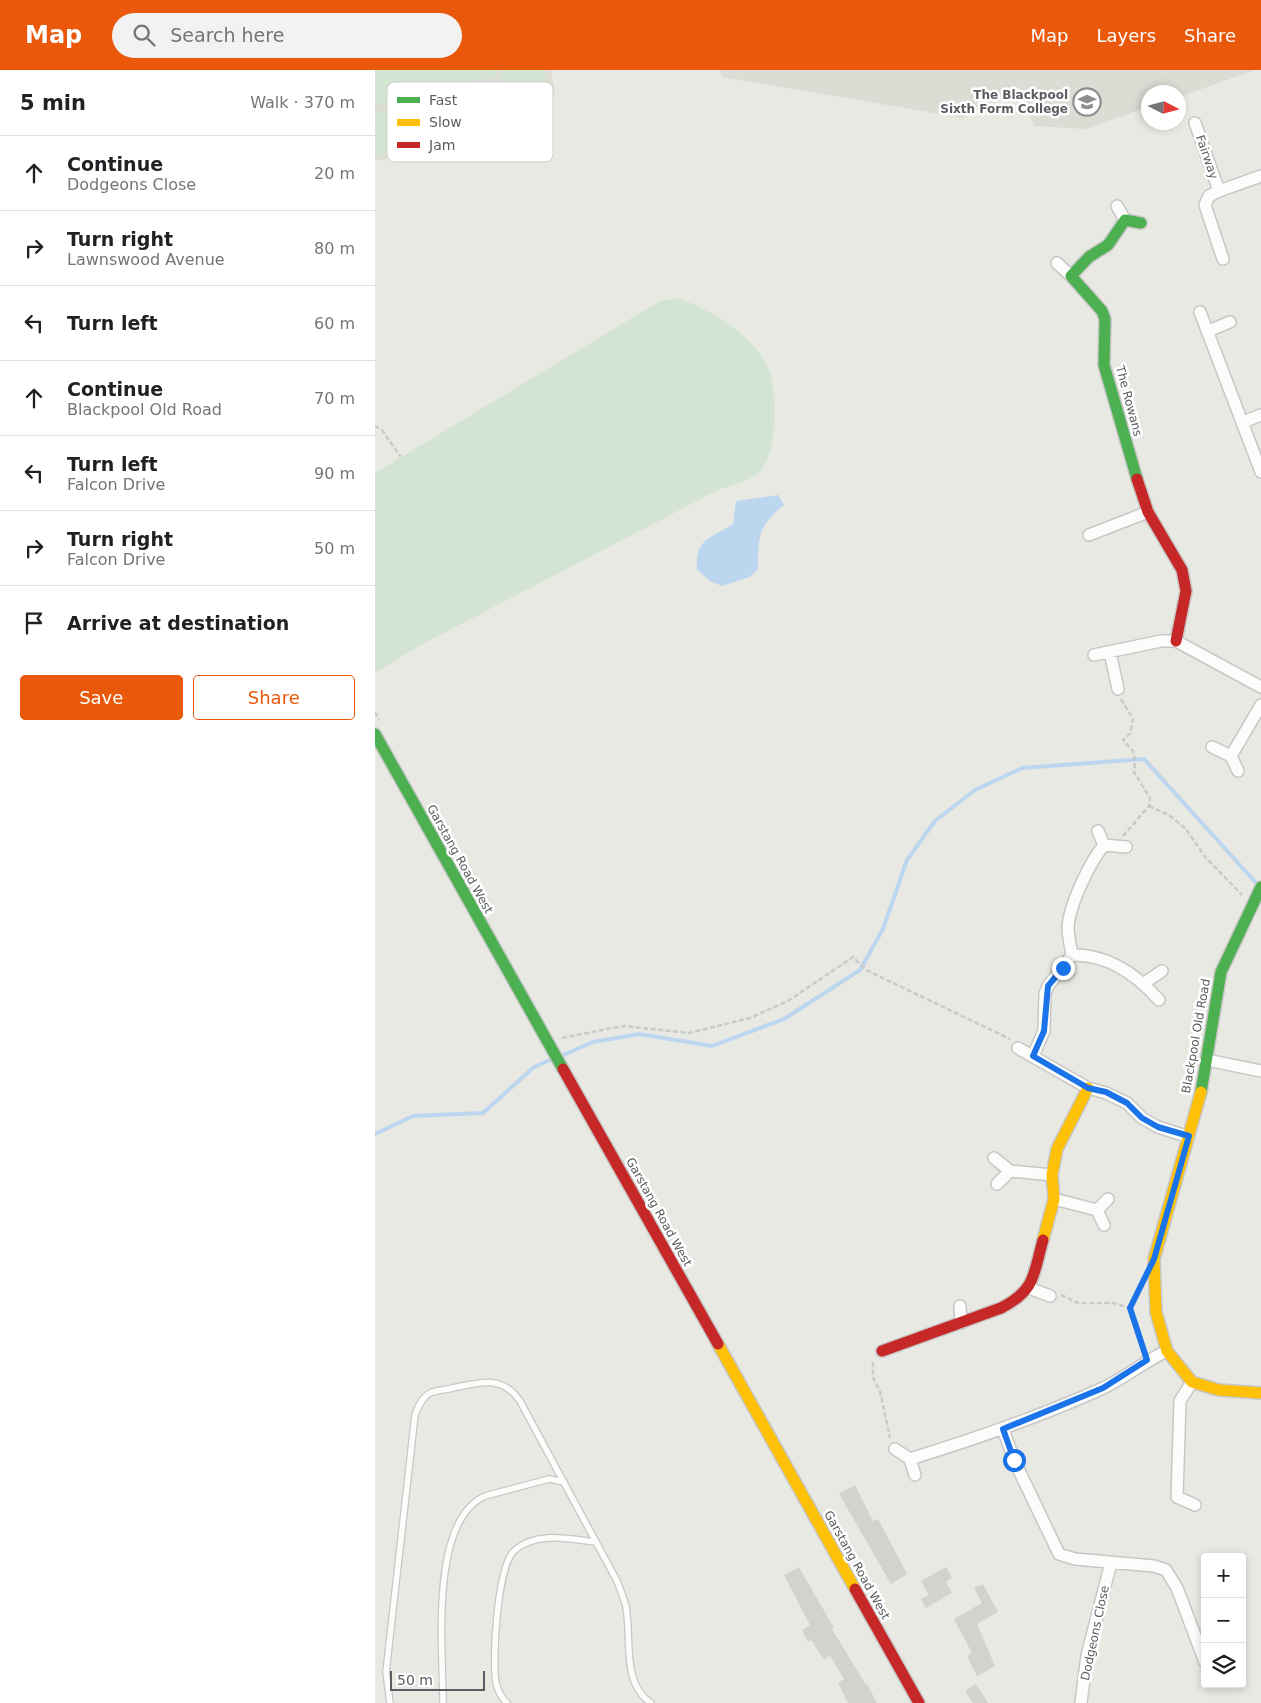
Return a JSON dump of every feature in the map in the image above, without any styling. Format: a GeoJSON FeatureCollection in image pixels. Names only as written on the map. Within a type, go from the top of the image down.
{"type":"FeatureCollection","features":[{"type":"Feature","properties":{"kind":"street","name":"Fairway"},"geometry":{"type":"LineString","coordinates":[[1195,123],[1219,191]]}},
{"type":"Feature","properties":{"kind":"street","name":"Fairway"},"geometry":{"type":"LineString","coordinates":[[1223,259],[1205,205],[1209,196],[1261,176]]}},
{"type":"Feature","properties":{"kind":"street"},"geometry":{"type":"LineString","coordinates":[[1117,206],[1125,220],[1141,223]]}},
{"type":"Feature","properties":{"kind":"street"},"geometry":{"type":"LineString","coordinates":[[1071,276],[1089,257],[1108,245],[1125,220]]}},
{"type":"Feature","properties":{"kind":"street","name":"The Rowans"},"geometry":{"type":"LineString","coordinates":[[1057,263],[1102,311],[1105,319],[1105,365],[1148,512],[1182,570],[1186,591],[1176,641]]}},
{"type":"Feature","properties":{"kind":"street"},"geometry":{"type":"LineString","coordinates":[[1200,312],[1261,472]]}},
{"type":"Feature","properties":{"kind":"street"},"geometry":{"type":"LineString","coordinates":[[1208,331],[1230,322]]}},
{"type":"Feature","properties":{"kind":"street"},"geometry":{"type":"LineString","coordinates":[[1243,422],[1261,415]]}},
{"type":"Feature","properties":{"kind":"street"},"geometry":{"type":"LineString","coordinates":[[1089,535],[1148,512]]}},
{"type":"Feature","properties":{"kind":"street"},"geometry":{"type":"LineString","coordinates":[[1094,655],[1161,641],[1176,641],[1261,687]]}},
{"type":"Feature","properties":{"kind":"street"},"geometry":{"type":"LineString","coordinates":[[1110,652],[1118,690]]}},
{"type":"Feature","properties":{"kind":"street"},"geometry":{"type":"LineString","coordinates":[[1231,756],[1261,705]]}},
{"type":"Feature","properties":{"kind":"street","name":"Garstang Road West"},"geometry":{"type":"LineString","coordinates":[[375,734],[919,1703]]}},
{"type":"Feature","properties":{"kind":"street"},"geometry":{"type":"LineString","coordinates":[[1212,747],[1231,756],[1238,770]]}},
{"type":"Feature","properties":{"kind":"street"},"geometry":{"type":"LineString","coordinates":[[1099,832],[1104,844]]}},
{"type":"Feature","properties":{"kind":"street"},"geometry":{"type":"LineString","coordinates":[[1104,844],[1122,847]]}},
{"type":"Feature","properties":{"kind":"street"},"geometry":{"type":"LineString","coordinates":[[1033,1056],[1044,1031],[1048,986],[1072,955],[1068,928],[1071,914],[1097,854],[1104,844]]}},
{"type":"Feature","properties":{"kind":"street","name":"Blackpool Old Road"},"geometry":{"type":"LineString","coordinates":[[1192,1382],[1167,1351],[1156,1312],[1154,1259],[1189,1136],[1207,1060],[1221,972],[1258,893]]}},
{"type":"Feature","properties":{"kind":"street"},"geometry":{"type":"LineString","coordinates":[[1072,955],[1084,955],[1107,960],[1144,983],[1159,1000]]}},
{"type":"Feature","properties":{"kind":"street"},"geometry":{"type":"LineString","coordinates":[[1144,983],[1162,971]]}},
{"type":"Feature","properties":{"kind":"street"},"geometry":{"type":"LineString","coordinates":[[1018,1048],[1088,1088],[1106,1092],[1127,1103],[1142,1118],[1158,1127],[1189,1136]]}},
{"type":"Feature","properties":{"kind":"street"},"geometry":{"type":"LineString","coordinates":[[1207,1060],[1261,1071]]}},
{"type":"Feature","properties":{"kind":"street"},"geometry":{"type":"LineString","coordinates":[[882,1351],[1001,1308],[1018,1298],[1029,1288],[1054,1199],[1052,1175],[1057,1149],[1088,1088]]}},
{"type":"Feature","properties":{"kind":"street"},"geometry":{"type":"LineString","coordinates":[[994,1158],[1010,1171],[1052,1175]]}},
{"type":"Feature","properties":{"kind":"street"},"geometry":{"type":"LineString","coordinates":[[997,1184],[1010,1171]]}},
{"type":"Feature","properties":{"kind":"street"},"geometry":{"type":"LineString","coordinates":[[1054,1199],[1097,1210]]}},
{"type":"Feature","properties":{"kind":"street"},"geometry":{"type":"LineString","coordinates":[[1097,1210],[1108,1199]]}},
{"type":"Feature","properties":{"kind":"street"},"geometry":{"type":"LineString","coordinates":[[1097,1210],[1104,1225]]}},
{"type":"Feature","properties":{"kind":"street"},"geometry":{"type":"LineString","coordinates":[[1029,1288],[1049,1296]]}},
{"type":"Feature","properties":{"kind":"street"},"geometry":{"type":"LineString","coordinates":[[960,1306],[961,1323]]}},
{"type":"Feature","properties":{"kind":"street"},"geometry":{"type":"LineString","coordinates":[[910,1459],[1003,1429],[1103,1388],[1147,1360],[1167,1351]]}},
{"type":"Feature","properties":{"kind":"street"},"geometry":{"type":"LineString","coordinates":[[1195,1505],[1177,1497],[1180,1401],[1192,1382],[1219,1390],[1261,1393]]}},
{"type":"Feature","properties":{"kind":"street"},"geometry":{"type":"LineString","coordinates":[[1003,1429],[1016,1464],[1059,1554],[1075,1559],[1166,1570],[1177,1588],[1201,1651]]}},
{"type":"Feature","properties":{"kind":"street"},"geometry":{"type":"LineString","coordinates":[[895,1449],[910,1459],[915,1475]]}},
{"type":"Feature","properties":{"kind":"street","name":"Dodgeons Close"},"geometry":{"type":"LineString","coordinates":[[1081,1703],[1087,1655],[1111,1563]]}},
{"type":"Feature","properties":{"kind":"lane"},"geometry":{"type":"LineString","coordinates":[[390,1703],[386,1672],[413,1425],[424,1398],[430,1393],[480,1382],[506,1386],[514,1392],[617,1581],[626,1606],[634,1683],[645,1699],[651,1703]]}},
{"type":"Feature","properties":{"kind":"lane"},"geometry":{"type":"LineString","coordinates":[[443,1703],[444,1564],[461,1517],[475,1501],[485,1496],[549,1479],[563,1482]]}},
{"type":"Feature","properties":{"kind":"lane"},"geometry":{"type":"LineString","coordinates":[[507,1703],[496,1685],[495,1668],[499,1595],[507,1559],[521,1545],[546,1538],[596,1542]]}},
{"type":"Feature","properties":{"kind":"path"},"geometry":{"type":"LineString","coordinates":[[375,426],[382,430],[401,457]]}},
{"type":"Feature","properties":{"kind":"path"},"geometry":{"type":"LineString","coordinates":[[1118,690],[1123,706],[1133,719],[1130,734],[1123,740],[1133,750],[1134,772],[1150,798],[1149,806],[1124,834],[1122,847]]}},
{"type":"Feature","properties":{"kind":"path"},"geometry":{"type":"LineString","coordinates":[[1149,806],[1169,815],[1186,828],[1205,857],[1244,897],[1258,893]]}},
{"type":"Feature","properties":{"kind":"path"},"geometry":{"type":"LineString","coordinates":[[550,1046],[623,1026],[689,1033],[751,1018],[788,1001],[853,957],[866,970],[941,1004],[1014,1042],[1018,1048]]}},
{"type":"Feature","properties":{"kind":"path"},"geometry":{"type":"LineString","coordinates":[[1142,1284],[1130,1308],[1147,1360]]}},
{"type":"Feature","properties":{"kind":"path"},"geometry":{"type":"LineString","coordinates":[[1049,1296],[1057,1293],[1078,1303],[1113,1303],[1130,1308]]}},
{"type":"Feature","properties":{"kind":"path"},"geometry":{"type":"LineString","coordinates":[[882,1351],[872,1365],[895,1449]]}},
{"type":"Feature","properties":{"kind":"shaded area"},"geometry":{"type":"Polygon","coordinates":[[[375,70],[551,70],[553,82],[387,82],[387,158],[375,161],[375,70]]]}},
{"type":"Feature","properties":{"kind":"shaded area","name":"The Blackpool Sixth Form College"},"geometry":{"type":"Polygon","coordinates":[[[720,70],[1255,70],[1186,95],[1186,85],[1141,85],[1141,109],[1086,129],[1034,126],[1019,87],[963,118],[722,77],[720,70]]]}},
{"type":"Feature","properties":{"kind":"green space"},"geometry":{"type":"Polygon","coordinates":[[[375,70],[495,70],[497,76],[473,82],[387,82],[387,103],[375,106],[375,70]]]}},
{"type":"Feature","properties":{"kind":"green space"},"geometry":{"type":"Polygon","coordinates":[[[499,70],[544,70],[547,82],[501,82],[499,70]]]}},
{"type":"Feature","properties":{"kind":"green space"},"geometry":{"type":"Polygon","coordinates":[[[387,110],[387,154],[375,157],[375,113],[387,110]]]}},
{"type":"Feature","properties":{"kind":"green space"},"geometry":{"type":"Polygon","coordinates":[[[676,298],[702,308],[728,324],[751,343],[767,365],[773,389],[775,419],[771,449],[767,461],[761,470],[747,480],[720,489],[417,647],[375,673],[375,473],[660,301],[676,298]]]}},
{"type":"Feature","properties":{"kind":"water"},"geometry":{"type":"Polygon","coordinates":[[[778,495],[784,505],[764,526],[759,540],[758,569],[750,577],[722,586],[710,581],[697,570],[697,559],[701,545],[733,524],[736,501],[778,495]]]}},
{"type":"Feature","properties":{"kind":"building"},"geometry":{"type":"Polygon","coordinates":[[[855,1485],[873,1521],[878,1519],[907,1574],[891,1584],[839,1494],[855,1485]]]}},
{"type":"Feature","properties":{"kind":"building"},"geometry":{"type":"Polygon","coordinates":[[[799,1567],[834,1628],[832,1629],[877,1703],[848,1703],[838,1683],[844,1679],[830,1656],[824,1660],[811,1640],[808,1642],[802,1630],[810,1625],[784,1575],[799,1567]]]}},
{"type":"Feature","properties":{"kind":"building"},"geometry":{"type":"Polygon","coordinates":[[[946,1567],[952,1578],[946,1582],[952,1593],[926,1608],[921,1599],[929,1595],[921,1581],[946,1567]]]}},
{"type":"Feature","properties":{"kind":"building"},"geometry":{"type":"Polygon","coordinates":[[[983,1584],[998,1612],[977,1624],[995,1666],[977,1676],[967,1656],[972,1653],[954,1619],[982,1603],[974,1588],[983,1584]]]}},
{"type":"Feature","properties":{"kind":"building"},"geometry":{"type":"Polygon","coordinates":[[[976,1684],[988,1703],[973,1703],[965,1691],[976,1684]]]}},
{"type":"Feature","properties":{"kind":"waterway"},"geometry":{"type":"LineString","coordinates":[[561,1056],[593,1042],[639,1034],[712,1046],[784,1019],[860,970],[883,929],[907,860],[935,821],[975,790],[1022,768],[1144,759],[1258,885]]}},
{"type":"Feature","properties":{"kind":"waterway"},"geometry":{"type":"LineString","coordinates":[[375,1134],[413,1116],[483,1113],[534,1067],[552,1059]]}},
{"type":"Feature","properties":{"kind":"traffic: fast"},"geometry":{"type":"LineString","coordinates":[[1137,479],[1104,365],[1105,319],[1102,311],[1071,276],[1089,257],[1108,245],[1125,220],[1141,223]]}},
{"type":"Feature","properties":{"kind":"traffic: fast"},"geometry":{"type":"LineString","coordinates":[[375,734],[563,1069]]}},
{"type":"Feature","properties":{"kind":"traffic: fast"},"geometry":{"type":"LineString","coordinates":[[1201,1092],[1221,972],[1261,887]]}},
{"type":"Feature","properties":{"kind":"traffic: slow"},"geometry":{"type":"LineString","coordinates":[[1043,1240],[1054,1199],[1052,1175],[1057,1149],[1088,1088]]}},
{"type":"Feature","properties":{"kind":"traffic: slow"},"geometry":{"type":"LineString","coordinates":[[1201,1092],[1154,1259],[1156,1312],[1167,1351],[1192,1382],[1219,1390],[1261,1393]]}},
{"type":"Feature","properties":{"kind":"traffic: slow"},"geometry":{"type":"LineString","coordinates":[[718,1344],[855,1589]]}},
{"type":"Feature","properties":{"kind":"traffic: jam"},"geometry":{"type":"LineString","coordinates":[[1137,479],[1148,512],[1182,570],[1186,591],[1176,641]]}},
{"type":"Feature","properties":{"kind":"traffic: jam"},"geometry":{"type":"LineString","coordinates":[[563,1069],[718,1344]]}},
{"type":"Feature","properties":{"kind":"traffic: jam"},"geometry":{"type":"LineString","coordinates":[[882,1351],[1001,1308],[1021,1295],[1035,1272],[1043,1240]]}},
{"type":"Feature","properties":{"kind":"traffic: jam"},"geometry":{"type":"LineString","coordinates":[[855,1589],[919,1703]]}},
{"type":"Feature","properties":{"kind":"place","name":"The Blackpool Sixth Form College"},"geometry":{"type":"Point","coordinates":[1087,102]}},
{"type":"Feature","properties":{"kind":"route"},"geometry":{"type":"LineString","coordinates":[[1014,1460],[1003,1429],[1103,1388],[1147,1360],[1130,1308],[1154,1259],[1189,1136],[1158,1127],[1142,1118],[1127,1103],[1106,1092],[1088,1088],[1033,1056],[1044,1031],[1045,994],[1052,979],[1063,968]]}}]}
